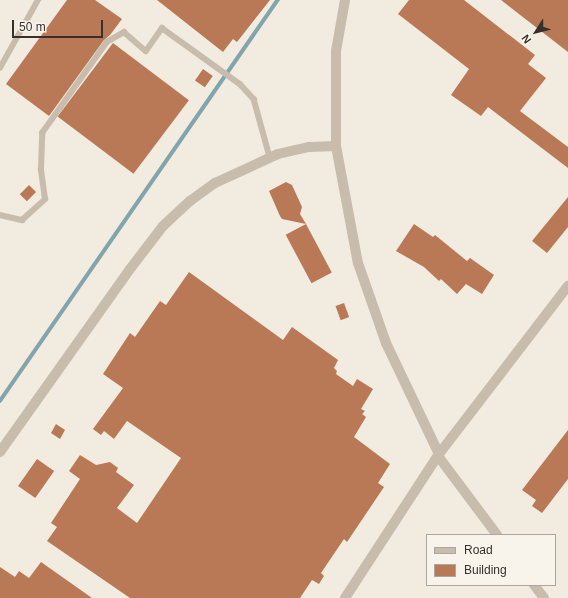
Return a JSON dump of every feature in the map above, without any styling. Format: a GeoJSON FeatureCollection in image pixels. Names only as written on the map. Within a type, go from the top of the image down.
{"type":"FeatureCollection","features":[{"type":"Feature","properties":{"kind":"street"},"geometry":{"type":"LineString","coordinates":[[345,0],[336,51],[336,146],[358,263],[386,343],[439,455],[496,534]]}},
{"type":"Feature","properties":{"kind":"street"},"geometry":{"type":"LineString","coordinates":[[0,452],[163,226],[190,201],[215,183],[270,157],[309,147],[336,146]]}},
{"type":"Feature","properties":{"kind":"street"},"geometry":{"type":"LineString","coordinates":[[345,598],[439,455],[568,286]]}},
{"type":"Feature","properties":{"kind":"street"},"geometry":{"type":"LineString","coordinates":[[535,586],[544,598]]}},
{"type":"Feature","properties":{"kind":"lane"},"geometry":{"type":"LineString","coordinates":[[0,68],[38,0]]}},
{"type":"Feature","properties":{"kind":"lane"},"geometry":{"type":"LineString","coordinates":[[0,215],[22,220],[45,199],[41,169],[42,133],[106,42],[124,32],[146,51],[162,28],[240,84],[254,99],[270,157]]}},
{"type":"Feature","properties":{"kind":"building"},"geometry":{"type":"Polygon","coordinates":[[[67,0],[95,0],[122,19],[110,35],[104,40],[49,116],[6,84],[67,0]]]}},
{"type":"Feature","properties":{"kind":"building"},"geometry":{"type":"Polygon","coordinates":[[[157,0],[270,0],[237,42],[233,39],[223,52],[157,0]]]}},
{"type":"Feature","properties":{"kind":"building"},"geometry":{"type":"Polygon","coordinates":[[[409,0],[464,0],[535,55],[528,64],[546,78],[520,111],[568,147],[568,168],[488,107],[481,116],[451,95],[469,69],[398,14],[409,0]]]}},
{"type":"Feature","properties":{"kind":"building"},"geometry":{"type":"Polygon","coordinates":[[[501,0],[568,0],[568,52],[501,0]]]}},
{"type":"Feature","properties":{"kind":"building"},"geometry":{"type":"Polygon","coordinates":[[[113,43],[189,100],[134,174],[58,116],[113,43]]]}},
{"type":"Feature","properties":{"kind":"building"},"geometry":{"type":"Polygon","coordinates":[[[203,69],[213,76],[205,87],[195,80],[203,69]]]}},
{"type":"Feature","properties":{"kind":"building"},"geometry":{"type":"Polygon","coordinates":[[[286,182],[292,185],[302,207],[300,214],[306,224],[282,219],[280,216],[269,191],[286,182]]]}},
{"type":"Feature","properties":{"kind":"building"},"geometry":{"type":"Polygon","coordinates":[[[29,185],[36,192],[27,201],[20,194],[29,185]]]}},
{"type":"Feature","properties":{"kind":"building"},"geometry":{"type":"Polygon","coordinates":[[[568,197],[568,227],[547,253],[532,241],[568,197]]]}},
{"type":"Feature","properties":{"kind":"building"},"geometry":{"type":"Polygon","coordinates":[[[306,224],[332,273],[312,283],[286,235],[306,224]]]}},
{"type":"Feature","properties":{"kind":"building"},"geometry":{"type":"Polygon","coordinates":[[[414,224],[433,237],[435,235],[467,261],[470,258],[494,275],[482,294],[466,284],[457,294],[441,279],[439,281],[424,267],[396,251],[414,224]]]}},
{"type":"Feature","properties":{"kind":"building"},"geometry":{"type":"Polygon","coordinates":[[[189,272],[283,340],[292,327],[338,360],[334,368],[337,371],[336,374],[353,386],[357,379],[373,389],[361,409],[365,411],[362,414],[366,417],[354,437],[390,464],[378,483],[384,487],[347,542],[344,539],[321,573],[324,576],[319,584],[312,580],[300,598],[130,598],[47,541],[57,527],[51,523],[80,479],[69,471],[80,455],[96,465],[110,462],[118,468],[116,472],[134,485],[117,508],[137,523],[181,458],[127,421],[114,439],[104,431],[101,435],[93,429],[123,388],[103,374],[130,333],[135,337],[160,301],[166,305],[189,272]]]}},
{"type":"Feature","properties":{"kind":"building"},"geometry":{"type":"Polygon","coordinates":[[[344,303],[349,317],[341,320],[336,306],[344,303]]]}},
{"type":"Feature","properties":{"kind":"building"},"geometry":{"type":"Polygon","coordinates":[[[56,424],[65,430],[60,439],[51,433],[56,424]]]}},
{"type":"Feature","properties":{"kind":"building"},"geometry":{"type":"Polygon","coordinates":[[[568,430],[568,479],[542,513],[532,506],[536,500],[522,490],[568,430]]]}},
{"type":"Feature","properties":{"kind":"building"},"geometry":{"type":"Polygon","coordinates":[[[37,459],[54,471],[35,498],[18,486],[37,459]]]}},
{"type":"Feature","properties":{"kind":"building"},"geometry":{"type":"Polygon","coordinates":[[[41,562],[92,598],[0,598],[0,567],[15,577],[19,571],[29,578],[41,562]]]}},
{"type":"Feature","properties":{"kind":"waterway"},"geometry":{"type":"LineString","coordinates":[[0,401],[278,0]]}}]}
